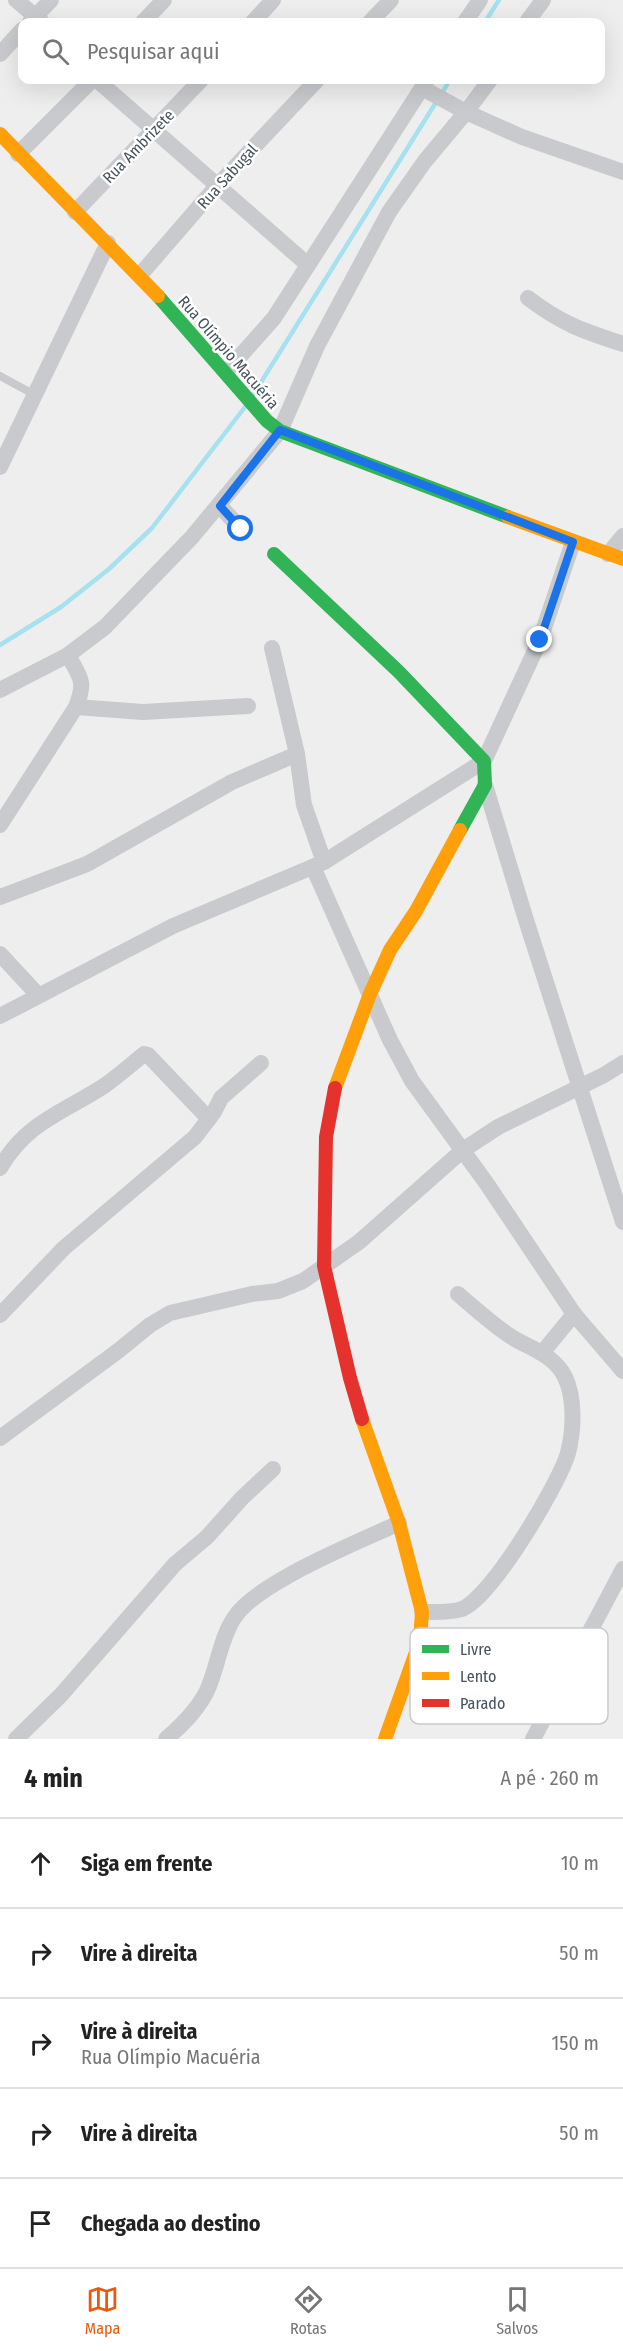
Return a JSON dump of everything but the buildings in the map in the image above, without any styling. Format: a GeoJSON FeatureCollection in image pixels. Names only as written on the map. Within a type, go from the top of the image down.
{"type":"FeatureCollection","features":[{"type":"Feature","properties":{"kind":"street"},"geometry":{"type":"LineString","coordinates":[[16,0],[34,18]]}},
{"type":"Feature","properties":{"kind":"street"},"geometry":{"type":"LineString","coordinates":[[38,18],[51,0]]}},
{"type":"Feature","properties":{"kind":"street"},"geometry":{"type":"LineString","coordinates":[[148,18],[164,0]]}},
{"type":"Feature","properties":{"kind":"street"},"geometry":{"type":"LineString","coordinates":[[257,18],[273,0]]}},
{"type":"Feature","properties":{"kind":"street"},"geometry":{"type":"LineString","coordinates":[[374,18],[391,0]]}},
{"type":"Feature","properties":{"kind":"street"},"geometry":{"type":"LineString","coordinates":[[468,18],[480,0]]}},
{"type":"Feature","properties":{"kind":"street"},"geometry":{"type":"LineString","coordinates":[[531,18],[543,0]]}},
{"type":"Feature","properties":{"kind":"street"},"geometry":{"type":"LineString","coordinates":[[0,54],[18,34]]}},
{"type":"Feature","properties":{"kind":"street"},"geometry":{"type":"LineString","coordinates":[[18,154],[88,84]]}},
{"type":"Feature","properties":{"kind":"street"},"geometry":{"type":"LineString","coordinates":[[102,84],[156,129],[217,186],[308,265]]}},
{"type":"Feature","properties":{"kind":"street","name":"Rua Ambrizete"},"geometry":{"type":"LineString","coordinates":[[75,212],[197,84]]}},
{"type":"Feature","properties":{"kind":"street","name":"Rua Sabugal"},"geometry":{"type":"LineString","coordinates":[[140,275],[217,186],[313,84]]}},
{"type":"Feature","properties":{"kind":"street"},"geometry":{"type":"LineString","coordinates":[[0,690],[68,656],[105,627],[146,587],[220,506],[274,426],[389,212],[425,161],[487,84]]}},
{"type":"Feature","properties":{"kind":"street"},"geometry":{"type":"LineString","coordinates":[[230,377],[274,318],[426,86],[466,112],[522,137],[623,172]]}},
{"type":"Feature","properties":{"kind":"street","name":"Rua Olímpio Macuéria"},"geometry":{"type":"LineString","coordinates":[[0,134],[140,275],[274,426],[573,542],[616,556]]}},
{"type":"Feature","properties":{"kind":"street"},"geometry":{"type":"LineString","coordinates":[[0,467],[108,243]]}},
{"type":"Feature","properties":{"kind":"street"},"geometry":{"type":"LineString","coordinates":[[528,298],[550,315],[572,327],[623,344]]}},
{"type":"Feature","properties":{"kind":"street"},"geometry":{"type":"LineString","coordinates":[[220,506],[241,529]]}},
{"type":"Feature","properties":{"kind":"street"},"geometry":{"type":"LineString","coordinates":[[616,556],[623,536]]}},
{"type":"Feature","properties":{"kind":"street"},"geometry":{"type":"LineString","coordinates":[[573,542],[540,640],[484,761],[485,785],[623,1222]]}},
{"type":"Feature","properties":{"kind":"street"},"geometry":{"type":"LineString","coordinates":[[274,554],[399,672],[484,761]]}},
{"type":"Feature","properties":{"kind":"street"},"geometry":{"type":"LineString","coordinates":[[272,648],[297,754],[304,805],[319,864],[390,1040],[412,1081],[463,1150],[574,1314],[623,1371]]}},
{"type":"Feature","properties":{"kind":"street"},"geometry":{"type":"LineString","coordinates":[[0,825],[76,707],[83,689],[81,680],[68,656]]}},
{"type":"Feature","properties":{"kind":"street"},"geometry":{"type":"LineString","coordinates":[[76,707],[143,712],[248,706]]}},
{"type":"Feature","properties":{"kind":"street"},"geometry":{"type":"LineString","coordinates":[[0,897],[87,864],[232,782],[297,754]]}},
{"type":"Feature","properties":{"kind":"street"},"geometry":{"type":"LineString","coordinates":[[0,1016],[173,927],[319,864],[484,761]]}},
{"type":"Feature","properties":{"kind":"street"},"geometry":{"type":"LineString","coordinates":[[421,1628],[422,1612],[399,1523],[369,1443],[356,1400],[324,1266],[326,1137],[335,1087],[370,994],[390,950],[416,912],[485,785]]}},
{"type":"Feature","properties":{"kind":"street"},"geometry":{"type":"LineString","coordinates":[[0,954],[38,995]]}},
{"type":"Feature","properties":{"kind":"street"},"geometry":{"type":"LineString","coordinates":[[0,1168],[18,1141],[36,1125],[107,1084],[144,1054],[148,1054],[209,1119]]}},
{"type":"Feature","properties":{"kind":"street"},"geometry":{"type":"LineString","coordinates":[[0,1315],[64,1248],[195,1137],[221,1098],[261,1063]]}},
{"type":"Feature","properties":{"kind":"street"},"geometry":{"type":"LineString","coordinates":[[0,1438],[150,1325],[170,1313],[212,1302],[278,1291],[303,1281],[359,1242],[463,1150],[498,1127],[604,1075],[623,1063]]}},
{"type":"Feature","properties":{"kind":"street"},"geometry":{"type":"LineString","coordinates":[[422,1612],[448,1612],[463,1608],[476,1600],[490,1585],[519,1545],[561,1473],[568,1452],[572,1404],[566,1379],[559,1367],[542,1353],[508,1335],[458,1294]]}},
{"type":"Feature","properties":{"kind":"street"},"geometry":{"type":"LineString","coordinates":[[542,1353],[574,1314]]}},
{"type":"Feature","properties":{"kind":"street"},"geometry":{"type":"LineString","coordinates":[[16,1739],[61,1695],[175,1564],[207,1537],[242,1498],[273,1469]]}},
{"type":"Feature","properties":{"kind":"street"},"geometry":{"type":"LineString","coordinates":[[166,1739],[193,1713],[208,1689],[227,1632],[243,1606],[256,1594],[399,1523]]}},
{"type":"Feature","properties":{"kind":"street"},"geometry":{"type":"LineString","coordinates":[[592,1628],[623,1569]]}},
{"type":"Feature","properties":{"kind":"street"},"geometry":{"type":"LineString","coordinates":[[385,1739],[410,1669]]}},
{"type":"Feature","properties":{"kind":"street"},"geometry":{"type":"LineString","coordinates":[[533,1739],[541,1724]]}},
{"type":"Feature","properties":{"kind":"lane"},"geometry":{"type":"LineString","coordinates":[[0,376],[35,395]]}},
{"type":"Feature","properties":{"kind":"waterway"},"geometry":{"type":"LineString","coordinates":[[488,18],[499,0]]}},
{"type":"Feature","properties":{"kind":"waterway"},"geometry":{"type":"LineString","coordinates":[[253,395],[447,84]]}},
{"type":"Feature","properties":{"kind":"waterway"},"geometry":{"type":"LineString","coordinates":[[0,645],[61,607],[109,569],[152,528],[245,407]]}},
{"type":"Feature","properties":{"kind":"traffic: fast"},"geometry":{"type":"LineString","coordinates":[[158,296],[267,421],[280,431],[508,517]]}},
{"type":"Feature","properties":{"kind":"traffic: fast"},"geometry":{"type":"LineString","coordinates":[[274,554],[399,672],[484,761],[485,785],[460,830]]}},
{"type":"Feature","properties":{"kind":"traffic: slow"},"geometry":{"type":"LineString","coordinates":[[0,134],[158,296]]}},
{"type":"Feature","properties":{"kind":"traffic: slow"},"geometry":{"type":"LineString","coordinates":[[508,517],[623,559]]}},
{"type":"Feature","properties":{"kind":"traffic: slow"},"geometry":{"type":"LineString","coordinates":[[335,1088],[370,994],[390,950],[416,911],[460,830]]}},
{"type":"Feature","properties":{"kind":"traffic: slow"},"geometry":{"type":"LineString","coordinates":[[362,1419],[399,1523],[422,1612],[421,1628]]}},
{"type":"Feature","properties":{"kind":"traffic: slow"},"geometry":{"type":"LineString","coordinates":[[385,1739],[410,1669]]}},
{"type":"Feature","properties":{"kind":"traffic: jam"},"geometry":{"type":"LineString","coordinates":[[335,1088],[326,1137],[324,1266],[362,1419]]}},
{"type":"Feature","properties":{"kind":"route"},"geometry":{"type":"LineString","coordinates":[[241,529],[220,506],[280,430],[573,542],[540,640]]}}]}
